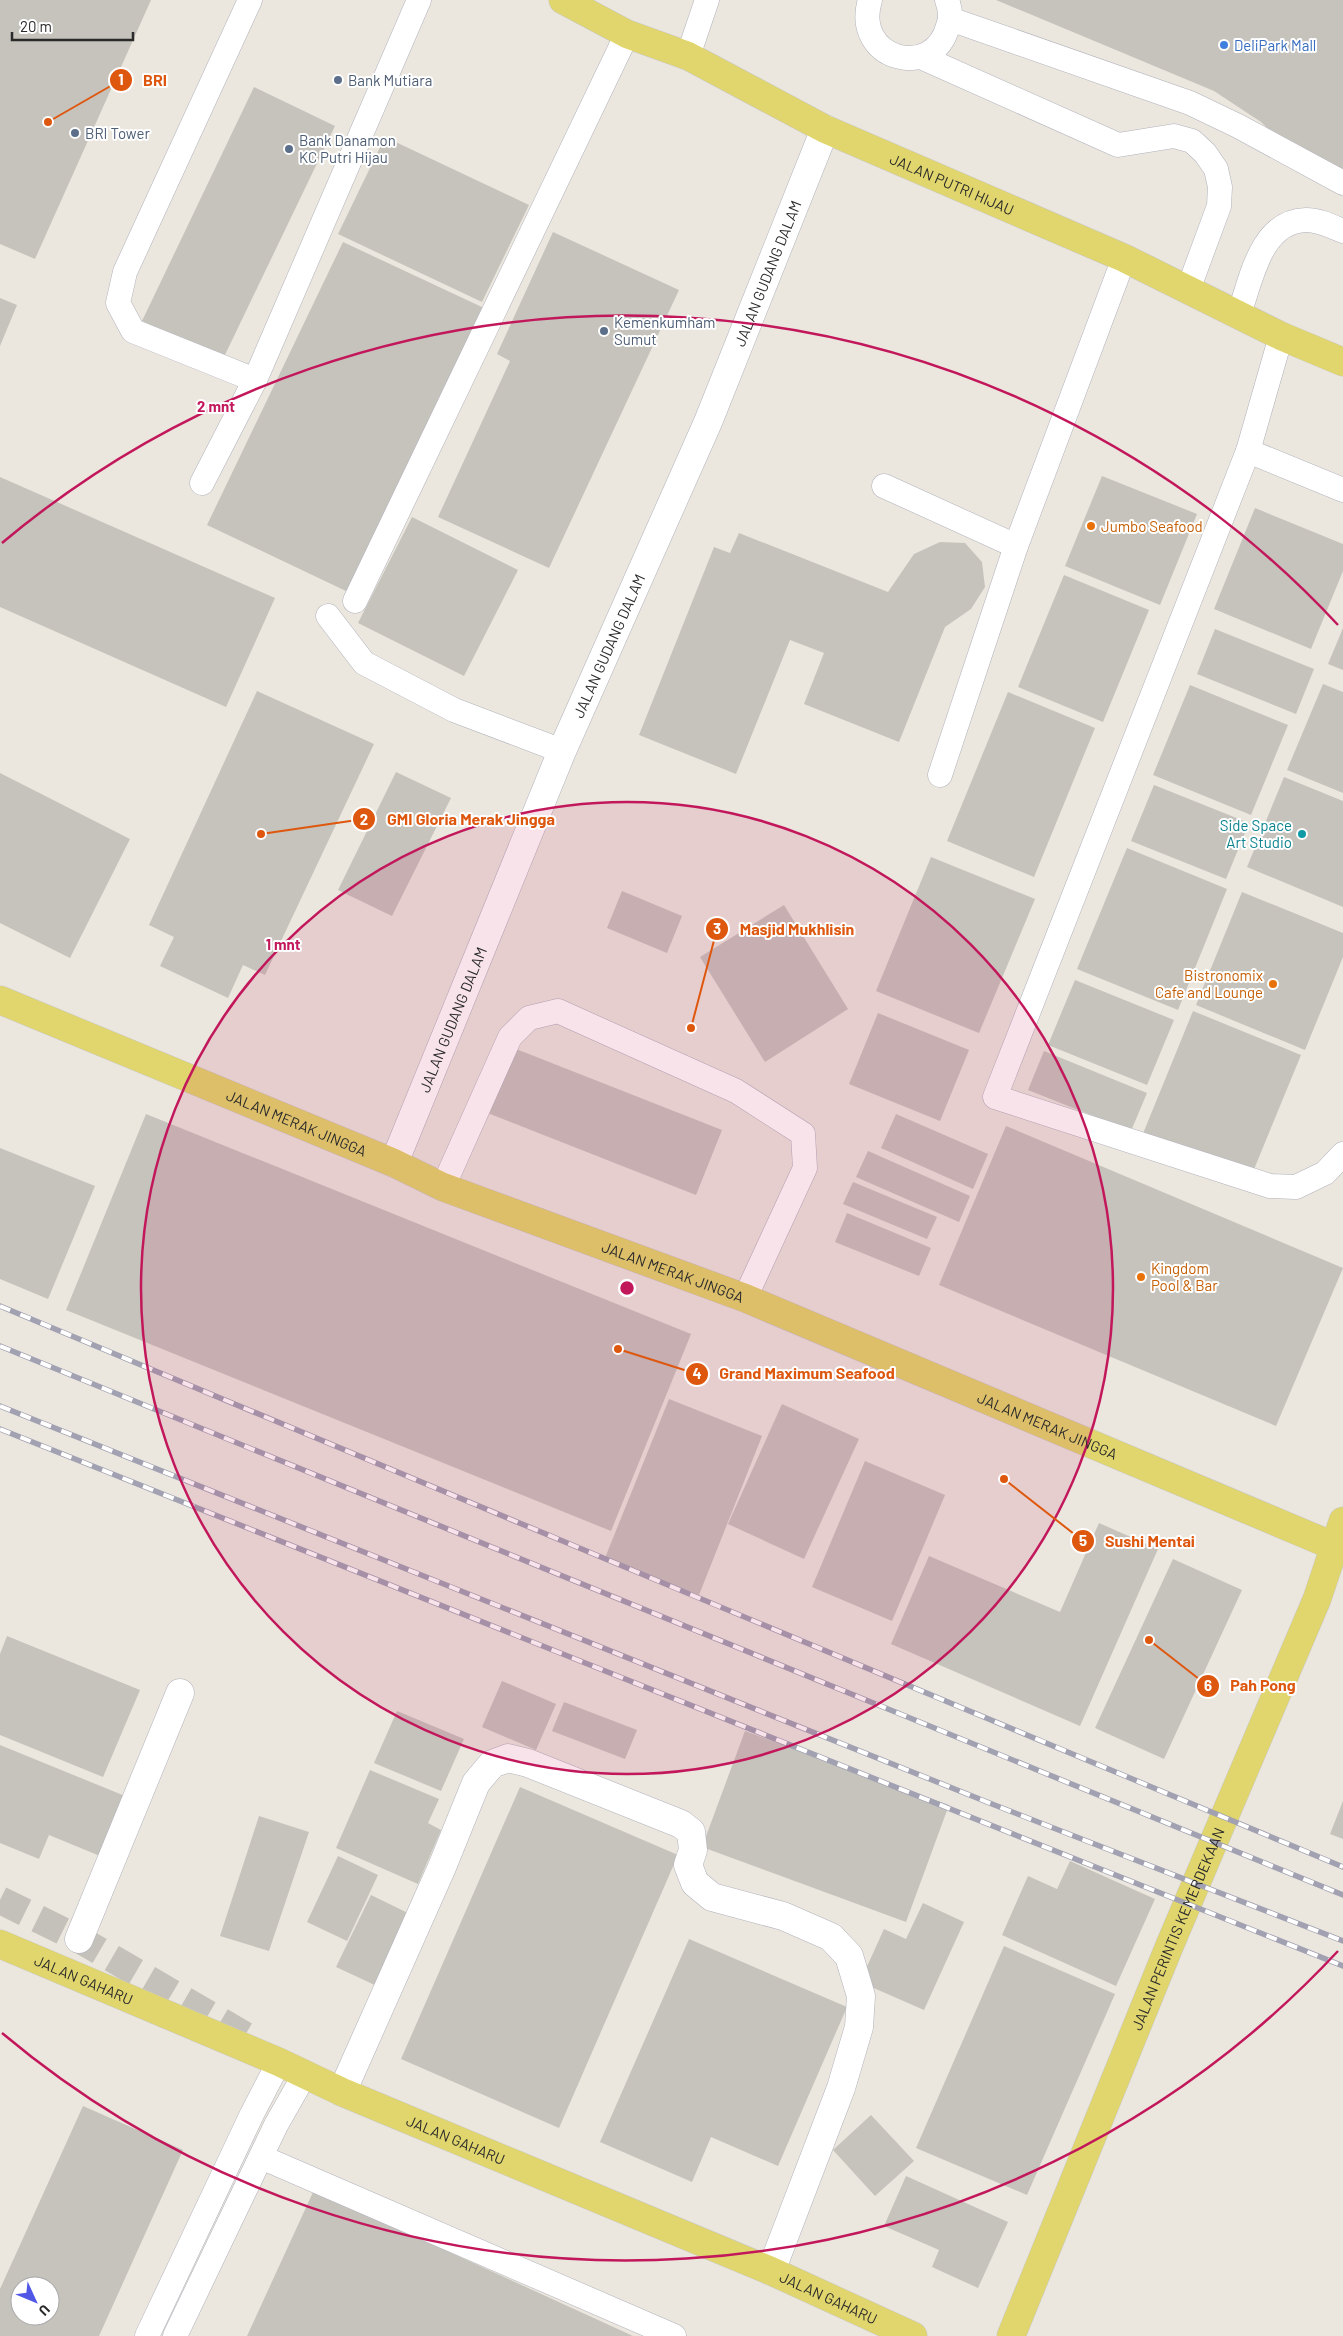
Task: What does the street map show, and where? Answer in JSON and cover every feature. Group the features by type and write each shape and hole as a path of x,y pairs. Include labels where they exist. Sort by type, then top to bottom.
{"main road":[{"name":"JALAN PUTRI HIJAU","path":"564,0 627,34 688,56 825,129 1124,258 1281,336 1343,362"},
{"name":"JALAN MERAK JINGGA","path":"0,1000 394,1163 443,1187 745,1298 1339,1548"},
{"name":"JALAN PERINTIS KEMERDEKAAN","path":"1011,2336 1168,1947 1339,1548 1343,1521"},
{"name":"JALAN GAHARU","path":"0,1944 279,2062 342,2092 772,2272 912,2336"}],"street":[{"name":"JALAN GUDANG DALAM","path":"394,1163 562,751 708,422 825,129"},
{"path":"79,1939 180,1692"},
{"path":"342,2092 442,1867 476,1783 492,1764 508,1758 528,1763 681,1824 690,1832 693,1850 688,1865 695,1883 712,1897 783,1916 831,1937 849,1956 861,1996 859,2027 841,2088 772,2272"}],"lane":[{"path":"250,0 125,272 118,303 134,331 255,380"},
{"path":"202,483 255,380 419,0"},
{"path":"688,56 707,0"},
{"path":"870,0 866,14 868,30 876,44 890,54 905,59 921,57 936,48 946,36 948,10 1190,104 1238,126 1343,183"},
{"path":"355,601 627,34"},
{"path":"921,57 1118,145 1174,136 1192,141 1205,153 1216,169 1220,187 1219,206 1188,290"},
{"path":"1239,314 1262,248 1271,235 1293,222 1307,220 1322,222 1343,230"},
{"path":"940,775 1016,546 1124,258"},
{"path":"1281,336 1248,450 995,1097 1270,1186 1296,1187 1326,1174 1343,1154"},
{"path":"1248,450 1343,490"},
{"path":"884,486 1016,546"},
{"path":"328,616 364,663 454,710 562,751"},
{"path":"443,1187 510,1037 529,1018 558,1010 736,1091 803,1134 805,1168 745,1298"},
{"path":"147,2336 252,2114 279,2062"},
{"path":"175,2336 276,2125 305,2074"},
{"path":"261,2157 674,2336"},
{"path":"208,2208 232,2219"}],"building":[{"path":"0,0 151,0 35,259 0,244"},
{"name":"DeliPark Mall","path":"996,0 1343,0 1343,178 1299,158 1261,122 1214,91"},
{"path":"254,87 335,126 223,359 142,321"},
{"path":"385,137 529,205 482,302 338,234"},
{"path":"553,232 679,290 549,568 438,517 510,361 497,354"},
{"path":"343,242 484,308 348,592 207,525"},
{"path":"0,298 17,305 0,346"},
{"path":"1102,476 1197,514 1160,605 1065,566"},
{"path":"0,477 275,598 226,707 0,607"},
{"path":"1255,508 1343,544 1343,571 1311,649 1214,609"},
{"path":"412,517 518,570 464,676 358,623"},
{"path":"739,533 888,592 914,554 940,542 965,543 982,562 985,587 971,609 945,627 899,742 804,704 824,653 790,640 736,774 639,735 714,547 730,553"},
{"path":"1064,575 1149,610 1103,722 1018,687"},
{"path":"1343,628 1343,670 1328,664"},
{"path":"1215,629 1314,669 1296,714 1197,674"},
{"path":"1323,684 1343,692 1343,793 1287,770"},
{"path":"1190,685 1288,725 1251,815 1153,775"},
{"path":"257,691 374,744 265,975 243,965 228,998 160,966 174,937 149,925"},
{"path":"1008,692 1095,728 1034,877 947,841"},
{"path":"396,772 451,798 392,916 338,890"},
{"path":"0,773 130,839 70,958 0,923"},
{"name":"Side Space Art Studio","path":"1284,777 1343,801 1343,907 1247,867"},
{"path":"1154,785 1249,823 1226,879 1131,841"},
{"path":"1127,848 1227,889 1178,1010 1077,969"},
{"path":"931,857 1035,899 979,1033 876,991"},
{"path":"622,891 682,916 667,953 607,928"},
{"path":"1242,892 1343,933 1343,957 1305,1050 1196,1005"},
{"path":"784,905 848,1009 765,1062 700,957"},
{"path":"1075,980 1174,1020 1147,1085 1048,1045"},
{"path":"1193,1011 1301,1055 1250,1179 1142,1136"},
{"path":"878,1013 969,1050 940,1121 849,1084"},
{"path":"511,1047 722,1130 696,1195 485,1112"},
{"path":"1044,1051 1147,1093 1131,1131 1028,1090"},
{"path":"146,1114 691,1334 611,1531 66,1310"},
{"path":"896,1114 988,1154 973,1189 881,1148"},
{"name":"Kingdom Pool & Bar","path":"1006,1126 1343,1268 1276,1426 939,1285"},
{"path":"0,1148 95,1186 48,1299 0,1279"},
{"path":"868,1151 970,1196 959,1222 856,1177"},
{"path":"853,1182 937,1217 927,1239 843,1204"},
{"path":"847,1213 931,1248 919,1276 835,1242"},
{"path":"669,1399 762,1436 699,1595 605,1558"},
{"path":"782,1404 859,1439 804,1559 728,1524"},
{"path":"865,1461 945,1495 892,1621 812,1587"},
{"path":"1099,1523 1158,1549 1080,1726 891,1644 929,1556 1060,1612"},
{"path":"1173,1559 1242,1590 1164,1759 1095,1728"},
{"path":"7,1636 140,1690 103,1777 0,1735 0,1654"},
{"path":"502,1681 556,1704 536,1750 482,1727"},
{"path":"564,1702 637,1730 625,1759 552,1731"},
{"path":"397,1711 464,1739 441,1791 374,1763"},
{"path":"745,1731 949,1805 906,1922 702,1847"},
{"path":"0,1745 125,1796 100,1856 49,1835 39,1859 0,1843"},
{"path":"370,1770 439,1799 428,1823 441,1830 418,1884 336,1848"},
{"path":"520,1787 678,1855 559,2128 401,2059"},
{"path":"1343,1801 1343,1839 1330,1834"},
{"path":"259,1816 309,1832 269,1951 220,1936"},
{"path":"338,1856 378,1875 347,1941 307,1922"},
{"path":"1070,1861 1155,1899 1116,1986 1002,1935 1028,1876 1057,1889"},
{"path":"371,1895 414,1916 379,1987 336,1967"},
{"path":"923,1903 964,1922 924,2010 860,1982 884,1929 906,1939"},
{"path":"689,1939 847,2007 778,2166 711,2137 692,2182 600,2142"},
{"path":"1004,1946 1115,1994 1027,2195 916,2148"},
{"path":"83,2106 183,2150 99,2336 0,2336 0,2289"},
{"path":"871,2115 914,2161 875,2196 833,2150"},
{"path":"906,2176 1008,2222 978,2288 932,2267 939,2250 884,2226"},
{"path":"314,2190 633,2336 247,2336"}],"tunnel":[{"path":"0,1900 79,1939 256,2042"}],"railway":[{"path":"0,1306 1343,1867"},
{"path":"0,1346 1343,1895"},
{"path":"0,1406 992,1804 1343,1941"},
{"path":"0,1429 1343,1966"}],"place":[{"name":"DeliPark Mall","path":"1224,45"},
{"name":"Bank Mutiara","path":"338,80"},
{"name":"BRI","path":"48,122"},
{"name":"BRI Tower","path":"75,133"},
{"name":"Bank Danamon KC Putri Hijau","path":"289,149"},
{"name":"Kemenkumham Sumut","path":"604,331"},
{"name":"Jumbo Seafood","path":"1091,526"},
{"name":"GMI Gloria Merak Jingga","path":"261,834"},
{"name":"Side Space Art Studio","path":"1302,834"},
{"name":"Bistronomix Cafe and Lounge","path":"1273,984"},
{"name":"Masjid Mukhlisin","path":"691,1028"},
{"name":"Kingdom Pool & Bar","path":"1141,1277"},
{"name":"Grand Maximum Seafood","path":"618,1349"},
{"name":"Sushi Mentai","path":"1004,1479"},
{"name":"Pah Pong","path":"1149,1640"}]}
